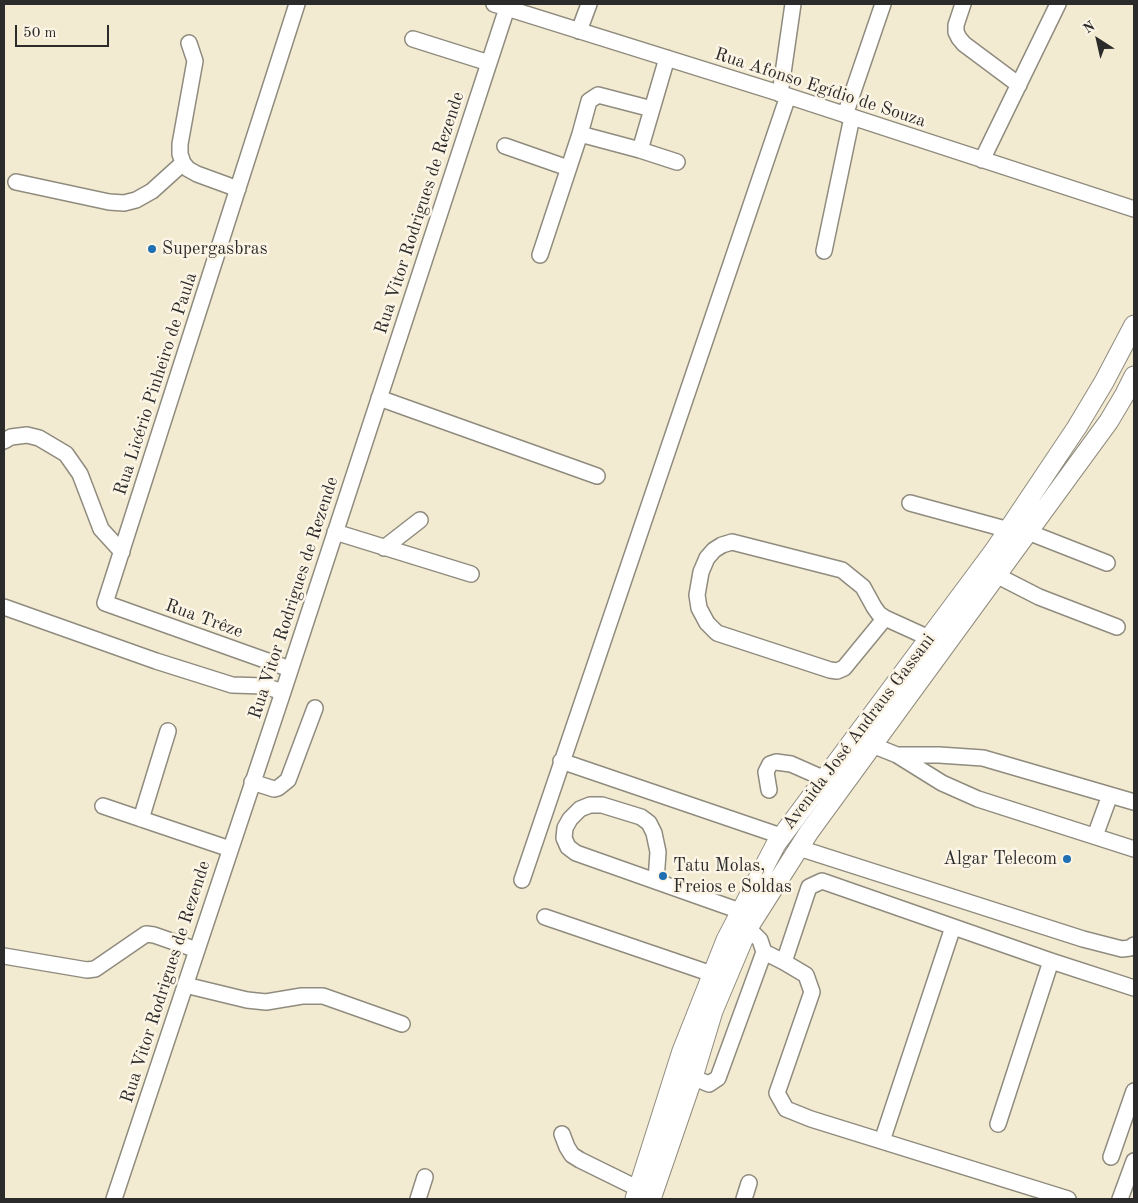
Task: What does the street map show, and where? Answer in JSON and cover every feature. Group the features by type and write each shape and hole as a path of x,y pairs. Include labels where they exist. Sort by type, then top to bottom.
{"main road":[{"name":"Avenida José Andraus Gassani","path":"684,1074 713,1010 744,919 782,836 825,779 872,734 996,575 1009,530 1077,427 1104,382 1134,325"},
{"name":"Avenida José Andraus Gassani","path":"642,1196 684,1074 712,974 726,940 799,848 872,734 929,638 1001,556 1028,532 1109,421 1134,376"},
{"path":"1104,382 1125,394"}],"street":[{"name":"Rua Licério Pinheiro de Paula","path":"106,604 297,4"},
{"path":"579,31 589,4"},
{"path":"522,880 784,95 793,4"},
{"path":"824,251 848,116 883,4"},
{"path":"963,4 956,25 956,32 959,38 964,44 1018,85"},
{"path":"982,160 1058,4"},
{"name":"Rua Afonso Egídio de Souza","path":"501,6 784,95 1134,210"},
{"name":"Rua Vitor Rodrigues de Rezende","path":"114,1199 283,692 489,63 501,6"},
{"path":"413,39 489,63"},
{"path":"189,43 195,61 180,144 180,154 183,163 188,169 198,174 238,189"},
{"path":"640,150 667,58"},
{"path":"540,255 589,102 598,95 652,109"},
{"path":"580,134 677,162"},
{"path":"505,146 568,168"},
{"path":"16,182 109,202 124,203 136,200 152,191 183,163"},
{"path":"379,398 597,476"},
{"path":"4,441 11,437 27,435 39,438 66,454 80,474 101,529 122,552"},
{"path":"910,503 1009,530"},
{"path":"384,548 420,520"},
{"path":"335,532 471,574"},
{"path":"1028,532 1107,563"},
{"path":"885,618 844,668 837,671 830,670 718,633 707,623 699,608 697,595 701,572 706,558 714,550 732,542 842,570 863,587 874,607 885,618 929,638"},
{"path":"996,575 1039,597 1116,627"},
{"name":"Rua Trêze","path":"106,604 290,669"},
{"path":"4,607 156,661 232,685 264,686 283,692"},
{"path":"252,782 274,789 288,780 315,708"},
{"path":"141,819 168,731"},
{"path":"872,734 897,755 930,776 978,799 1134,849"},
{"path":"897,755 983,758 1134,802"},
{"path":"561,761 782,836"},
{"path":"769,790 766,772 770,764 776,762 791,764 825,779"},
{"path":"1095,836 1110,795"},
{"path":"656,881 658,852 654,833 649,823 641,817 602,805 590,805 580,809 570,819 565,828 564,838 568,846 576,853 656,881 744,919 760,940 764,952 718,1078 709,1084 684,1074"},
{"path":"103,806 230,849"},
{"path":"799,848 1083,939 1122,949 1130,948 1134,945"},
{"path":"784,962 809,887 822,881 1134,988"},
{"path":"545,917 712,974"},
{"path":"882,1141 953,927"},
{"path":"4,956 90,970 95,969 141,936 149,934 197,950"},
{"path":"764,952 806,975 812,992 777,1093 786,1109 811,1119 1068,1199"},
{"path":"998,1124 1052,961"},
{"path":"185,985 247,1000 266,1002 302,996 323,996 402,1024"},
{"path":"1111,1157 1134,1091"},
{"path":"562,1134 572,1154 642,1196"},
{"path":"1120,1199 1134,1161"},
{"path":"418,1199 425,1177"},
{"path":"744,1199 749,1184"}],"place":[{"name":"Supergasbras","path":"152,249"},
{"name":"Algar Telecom","path":"1067,859"},
{"name":"Tatu Molas, Freios e Soldas","path":"663,876"}]}
